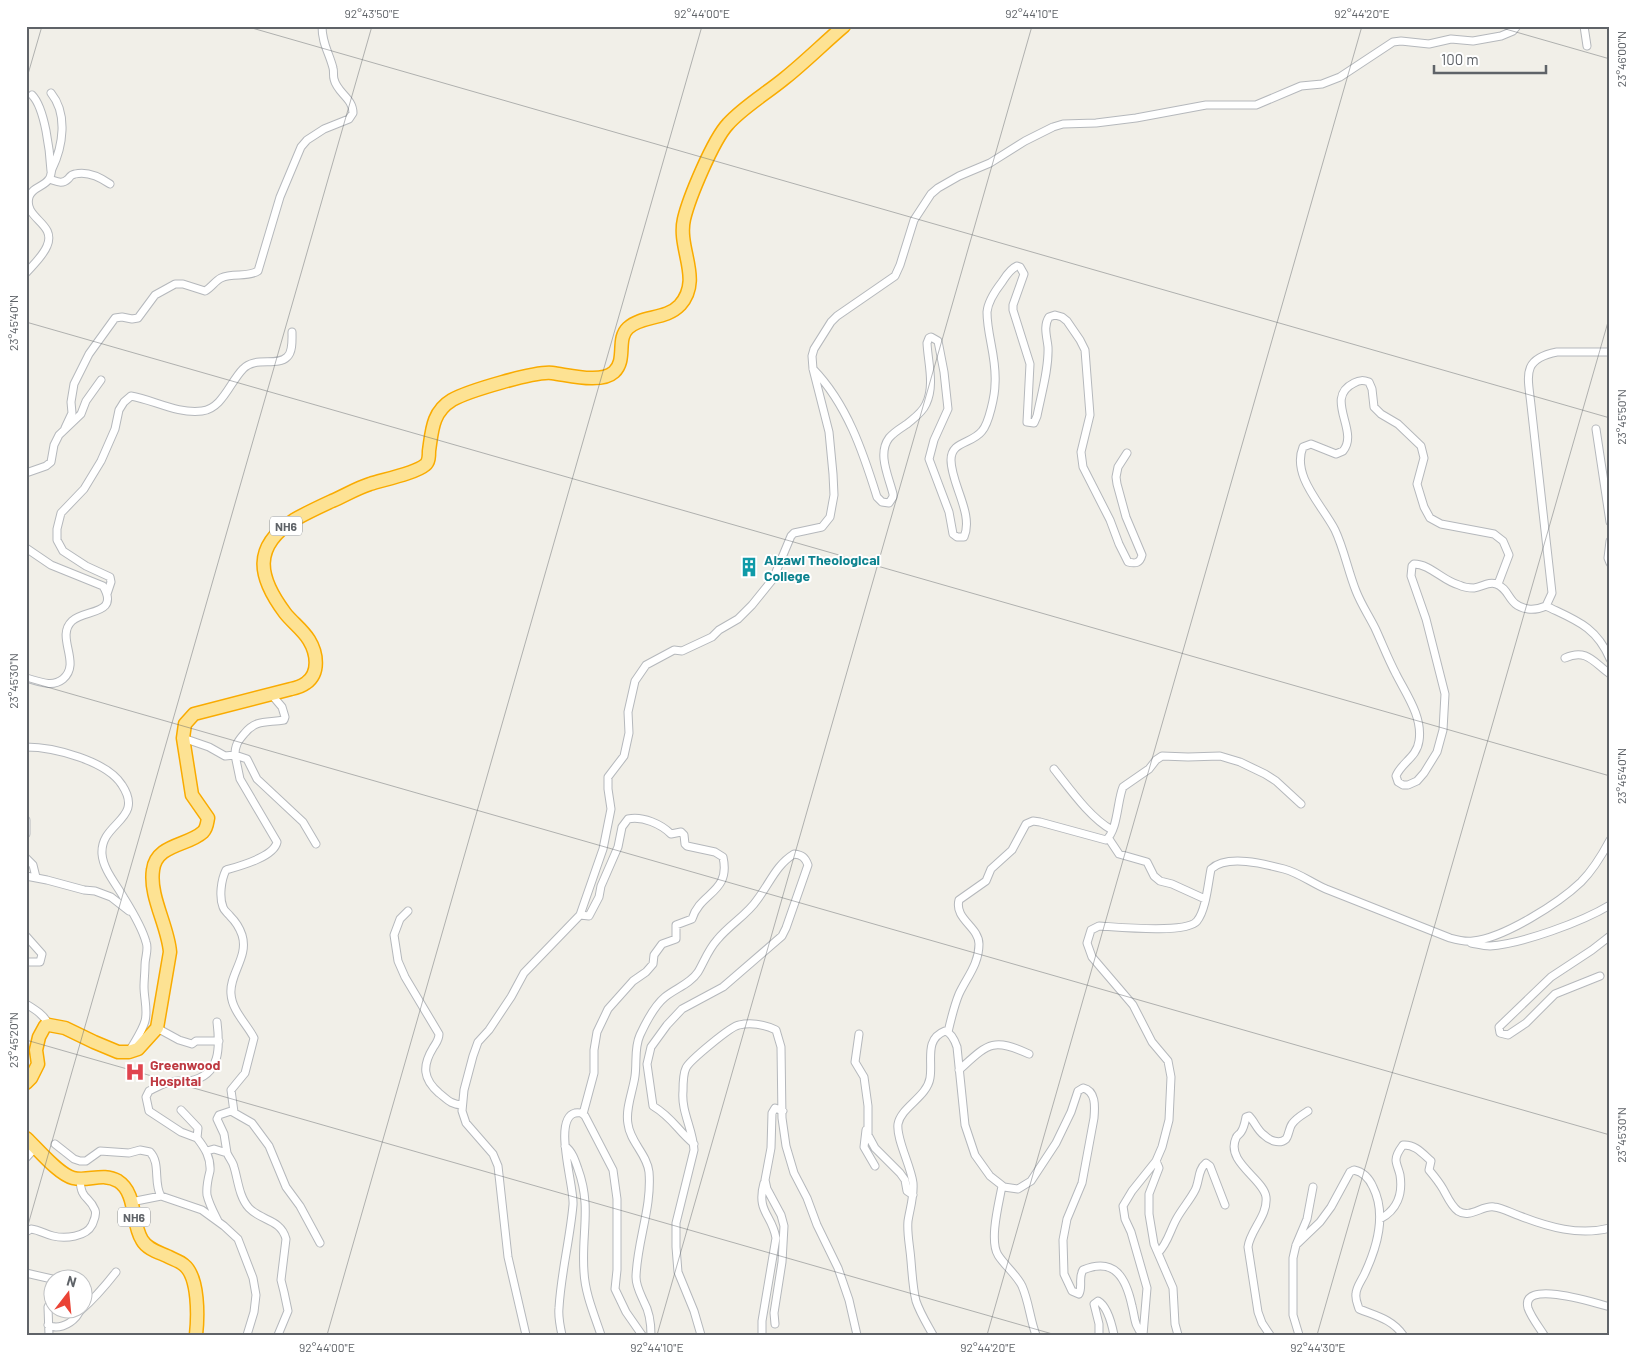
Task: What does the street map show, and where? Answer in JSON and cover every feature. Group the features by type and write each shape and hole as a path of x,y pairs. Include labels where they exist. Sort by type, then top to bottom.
{"highway":[{"name":"NH6","path":"183,738 185,724 194,714 305,684 312,676 316,656 308,639 285,613 267,586 264,556 268,544 280,531 300,517 366,485 424,466 428,460 437,414 452,400 539,373 548,372 598,378 614,372 621,358 623,333 633,324 671,312 679,306 686,296 691,274 682,234 683,222 719,135 729,123 785,79 844,26"},
{"path":"26,1083 32,1078 38,1064 36,1050 42,1029 49,1025 66,1028 118,1052 129,1052 138,1049 157,1028 170,952 169,941 159,913 152,871 160,855 174,845 203,832 207,826 208,818 192,795 183,738"},
{"path":"31,1142 63,1173 80,1179"},
{"name":"NH6","path":"80,1179 105,1177 113,1178 120,1182 131,1202 142,1241 149,1248 184,1264 190,1272 198,1317 196,1335"}],"street":[{"path":"65,428 72,413 74,384 82,371 85,361 116,318 138,318 155,295 176,284 183,284 205,291 220,278 240,276 258,271 280,197 301,147 307,140 324,129 347,120 353,113 351,102 339,89 334,79 333,67 322,38 322,26"},
{"path":"1584,26 1588,46"},
{"path":"526,1335 508,1257 498,1166 492,1154 466,1123 462,1111 464,1090 473,1056 478,1042 494,1022 524,973 580,914 603,849 611,809 608,777 624,756 629,734 628,712 632,688 641,672 646,665 674,650 682,651 712,637 719,630 738,619 773,579 791,536 794,533 822,527 830,517 834,495 829,432 813,369 812,356 814,349 831,322 843,311 894,276 900,265 914,220 931,194 949,180 990,163 1036,134 1064,124 1096,123 1136,118 1206,106 1256,105 1301,86 1322,84 1340,77 1393,42 1429,44 1451,39 1473,41 1502,36 1515,27"},
{"path":"26,273 48,244 49,236 46,227 30,213 28,206 32,192 49,179 59,153 62,133 59,106 51,92"},
{"path":"32,95 38,103 42,118 51,171"},
{"path":"49,179 61,183 67,181 72,175 90,174 110,184"},
{"path":"813,369 826,383 852,430 862,451 877,497 882,502 889,503 893,494 884,456 884,448 890,436 919,414 925,406 930,375 927,343 929,338 936,339 941,350 948,410 934,440 929,458 948,512 953,534 957,537 964,537 966,524 960,492 953,477 951,458 956,446 982,432 987,421 995,386 996,372 987,312 993,294 1017,266 1020,267 1024,274 1013,310 1030,364 1027,422 1034,423 1037,416 1048,355 1047,321 1049,317 1055,315 1062,317 1076,333 1085,350 1090,415 1081,452 1083,467 1110,520 1128,562 1136,563 1142,554 1126,517 1116,477 1118,467 1127,453"},
{"path":"26,678 50,684 60,682 68,675 70,662 66,636 68,628 77,618 100,611 106,602 111,582 110,577 86,566 62,551 56,534 62,512 84,488 101,461 115,429 118,410 121,405 130,396 167,407 198,412 207,410 216,404 246,366 258,362 281,360 288,356 292,332"},
{"path":"1498,584 1509,555 1503,542 1494,534 1441,524 1430,518 1424,508 1417,484 1424,452 1419,442 1398,424 1376,410 1369,382 1360,380 1342,391 1341,398 1348,441 1346,449 1336,454 1316,445 1307,444 1301,451 1300,464 1306,482 1336,532 1356,592 1414,711 1419,742 1412,757 1399,770 1396,776 1398,782 1408,785 1417,781 1437,752 1443,730 1445,694 1426,618 1411,576 1412,566 1420,564 1461,586 1475,588 1492,582 1498,584 1504,589 1512,603 1518,607 1536,610 1546,606 1552,593 1531,405 1530,369 1536,358 1549,354 1610,352"},
{"path":"26,473 46,466 51,462 54,445 59,435 81,414 86,401 101,380"},
{"path":"1596,430 1610,522"},
{"path":"1609,560 1610,541"},
{"path":"26,548 51,565 102,586 107,594"},
{"path":"1546,606 1586,626 1610,658"},
{"path":"1565,658 1573,654 1588,657 1610,674"},
{"path":"234,1112 231,1090 245,1073 254,1038 238,1014 230,995 233,980 241,960 243,943 238,928 222,907 221,884 226,870 265,855 275,848 276,842 240,779 236,755 237,742 250,726 264,722 284,720 282,707 270,694"},
{"path":"183,738 209,747 225,756 236,755 247,760 257,778 303,822 316,844"},
{"path":"26,747 54,749 107,769 117,777 127,793 128,810 124,819 106,834 102,842 102,855 107,869 132,913 147,948 144,989 146,996 145,1020 129,1052"},
{"path":"1109,839 1123,787 1150,769 1156,760 1162,756 1188,758 1216,756 1232,759 1272,778 1301,804"},
{"path":"1054,769 1095,817 1112,830"},
{"path":"580,914 589,916 599,897 601,886 618,847 622,827 628,819 638,818 650,821 666,829 671,834 681,832 684,835 687,846 715,852 723,857 725,865 720,886 697,907 692,919 676,925 676,939 662,944 654,955 653,964 646,972 633,981 608,1009 597,1032 594,1050 594,1072 583,1114 612,1170 617,1199 617,1270 615,1289 626,1312 642,1335"},
{"path":"26,820 26,834"},
{"path":"948,1032 954,1007 977,960 979,944 978,938 961,915 958,905 960,898 984,882 991,869 1012,850 1023,827 1029,822 1040,822 1103,841 1109,839"},
{"path":"1109,839 1119,854 1147,862 1154,876 1160,881 1172,884 1205,899"},
{"path":"1463,941 1485,938 1512,928 1551,905 1581,882 1604,852 1610,840"},
{"path":"651,1335 646,1305 638,1289 636,1276 649,1197 649,1172 645,1156 631,1134 628,1125 635,1075 636,1048 640,1035 658,1004 665,997 693,979 717,940 757,902 780,865 794,854 800,854 806,858 808,865 782,936 723,987 711,995 692,1003 674,1016 651,1047 647,1064 653,1106 664,1112 694,1144"},
{"path":"26,858 33,865 36,878"},
{"path":"1143,1335 1146,1288 1131,1232 1125,1219 1123,1206 1132,1191 1156,1161 1162,1147 1169,1120 1172,1076 1168,1061 1152,1042 1133,1004 1092,958 1087,943 1091,930 1099,926 1156,929 1188,927 1198,920 1205,899 1211,869 1221,862 1232,861 1286,870 1327,889 1450,938 1489,946 1565,926 1610,906"},
{"path":"26,876 95,891 111,897 132,913"},
{"path":"408,911 400,919 394,935 398,961 405,977 439,1034 439,1039 432,1048 427,1060 426,1078 432,1087 452,1104 462,1105"},
{"path":"26,936 42,954 40,962 26,962"},
{"path":"1600,976 1555,994 1518,1030 1508,1035 1500,1033 1499,1027 1551,977 1610,936"},
{"path":"26,1004 40,1012 49,1025"},
{"path":"198,1138 181,1132 154,1115 149,1111 146,1097 149,1091 168,1082 191,1082 207,1075 217,1058 219,1041 216,1022"},
{"path":"701,1335 694,1311 678,1272 676,1247 676,1223 694,1150 693,1138 683,1106 682,1092 686,1067 710,1044 738,1025 761,1025 776,1030 781,1047 782,1111 786,1146 794,1173 838,1268 849,1300 856,1335"},
{"path":"157,1028 179,1040 192,1044 196,1041 219,1041"},
{"path":"948,1032 956,1041 965,1125 975,1155 990,1176 1002,1186 1018,1189 1031,1181 1056,1143 1071,1112 1078,1091 1082,1088 1088,1090 1093,1099 1094,1118 1082,1183 1062,1240 1064,1274 1072,1291 1079,1294 1081,1287 1080,1276 1083,1270 1109,1266 1116,1269 1122,1278 1132,1305 1135,1324 1143,1335"},
{"path":"933,1335 922,1316 913,1284 908,1222 914,1195 909,1166 898,1134 898,1123 923,1093 930,1078 931,1045 939,1034 948,1032"},
{"path":"858,1034 855,1062 864,1077 868,1106 864,1147 875,1166"},
{"path":"959,1070 982,1049 993,1045 1012,1046 1030,1054"},
{"path":"762,1335 762,1321 776,1238 775,1231 762,1205 762,1192 771,1148 772,1113 775,1108 782,1111"},
{"path":"181,1110 198,1128 198,1138 207,1151 210,1165 210,1172 206,1181 207,1195 218,1221"},
{"path":"278,1335 288,1311 280,1280 286,1240 285,1234 276,1224 249,1208 240,1192 234,1165 227,1154 224,1134 217,1117 228,1111 234,1112 240,1118 252,1124 269,1146 286,1187 300,1206 320,1243"},
{"path":"1270,1335 1262,1323 1258,1312 1248,1247 1249,1238 1263,1210 1266,1196 1260,1185 1240,1164 1235,1148 1236,1138 1242,1131 1246,1117 1249,1116 1259,1131 1268,1138 1274,1141 1282,1141 1287,1136 1296,1119 1308,1111"},
{"path":"562,1335 559,1308 574,1202 564,1138 568,1118 575,1113 583,1114"},
{"path":"867,1127 872,1145 896,1167 905,1180 906,1191 914,1195"},
{"path":"26,1158 31,1142"},
{"path":"55,1144 74,1160 80,1162 86,1161 100,1151 129,1152 140,1150 150,1152 154,1157 157,1187 161,1196"},
{"path":"1380,1219 1391,1211 1398,1201 1402,1186 1396,1160 1397,1153 1406,1144 1419,1151 1431,1161 1429,1170 1453,1206 1460,1212 1472,1213 1492,1206 1545,1225 1564,1229 1593,1231 1610,1228"},
{"path":"564,1146 571,1152 585,1192 584,1273 587,1292 601,1335"},
{"path":"207,1151 214,1149 227,1154"},
{"path":"1156,1161 1159,1168 1148,1201 1149,1214 1158,1253 1173,1288 1175,1324 1178,1335"},
{"path":"1158,1253 1166,1243 1176,1220 1194,1192 1201,1169 1206,1163 1210,1166 1225,1205"},
{"path":"1296,1245 1320,1222 1331,1207 1348,1175 1354,1170 1362,1173 1371,1182 1378,1199 1380,1219 1378,1239 1356,1294 1356,1300 1359,1309 1387,1319 1403,1335"},
{"path":"26,1232 31,1229 52,1236 69,1237 81,1234 90,1228 96,1213 82,1195 80,1179"},
{"path":"765,1180 767,1189 781,1215 784,1226 782,1262 774,1313 775,1324"},
{"path":"1002,1186 994,1239 995,1248 997,1254 1021,1284 1036,1335"},
{"path":"1299,1335 1293,1315 1293,1258 1296,1245 1307,1219 1313,1188"},
{"path":"131,1202 161,1196 202,1210 218,1221 238,1240 256,1295 254,1312 247,1335"},
{"path":"48,1332 72,1320 98,1294 116,1272"},
{"path":"26,1273 42,1277"},
{"path":"1544,1335 1528,1307 1528,1301 1540,1293 1555,1293 1610,1307"},
{"path":"1099,1335 1099,1324 1094,1304 1098,1301 1102,1303 1112,1325 1114,1335"},
{"path":"48,1318 48,1332"}],"place":[{"name":"Aizawl Theological College","path":"749,567"},
{"name":"Greenwood Hospital","path":"135,1072"}]}
